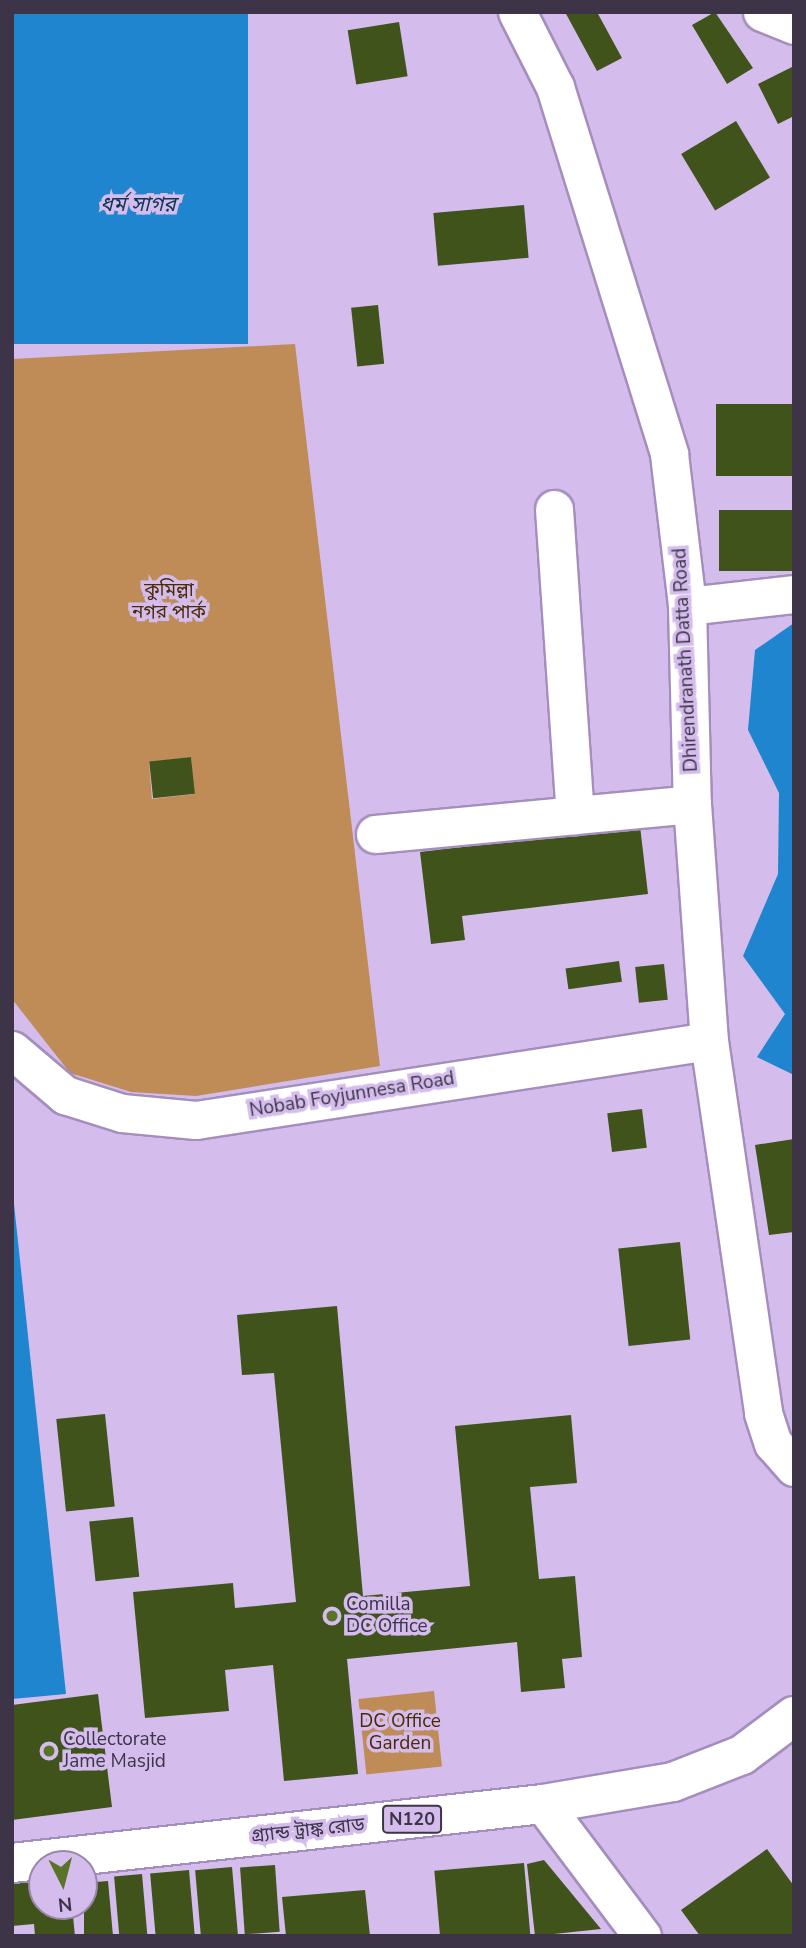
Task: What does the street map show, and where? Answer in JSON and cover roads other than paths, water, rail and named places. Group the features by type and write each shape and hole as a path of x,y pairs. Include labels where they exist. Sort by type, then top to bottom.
{"highway":[{"name":"গ্র্যান্ড ট্রাঙ্ক রোড","path":"12,1863 543,1804 706,1772 771,1737 794,1716"}],"street":[{"name":"Dhirendranath Datta Road","path":"517,12 555,86 669,454 687,606 692,804 709,1041 763,1413 773,1443 794,1467"},
{"path":"762,12 794,25"},
{"path":"554,509 575,815"},
{"path":"687,606 794,594"},
{"path":"375,834 692,804"},
{"name":"Nobab Foyjunnesa Road","path":"12,1050 65,1095 122,1113 196,1120 709,1041"},
{"path":"543,1804 642,1936"}],"water":[{"name":"ধর্ম সাগর","path":"12,12 248,12 248,344 12,344"},
{"path":"794,623 794,1075 757,1057 785,1014 743,956 778,874 779,793 748,730 755,650"},
{"path":"12,1185 66,1694 12,1699"}],"place":[{"name":"Comilla DC Office","path":"332,1616"},
{"name":"Collectorate Jame Masjid","path":"49,1751"}],"park label":[{"name":"কুমিল্লা নগর পার্ক","path":"169,602"},
{"name":"DC Office Garden","path":"400,1733"}]}
